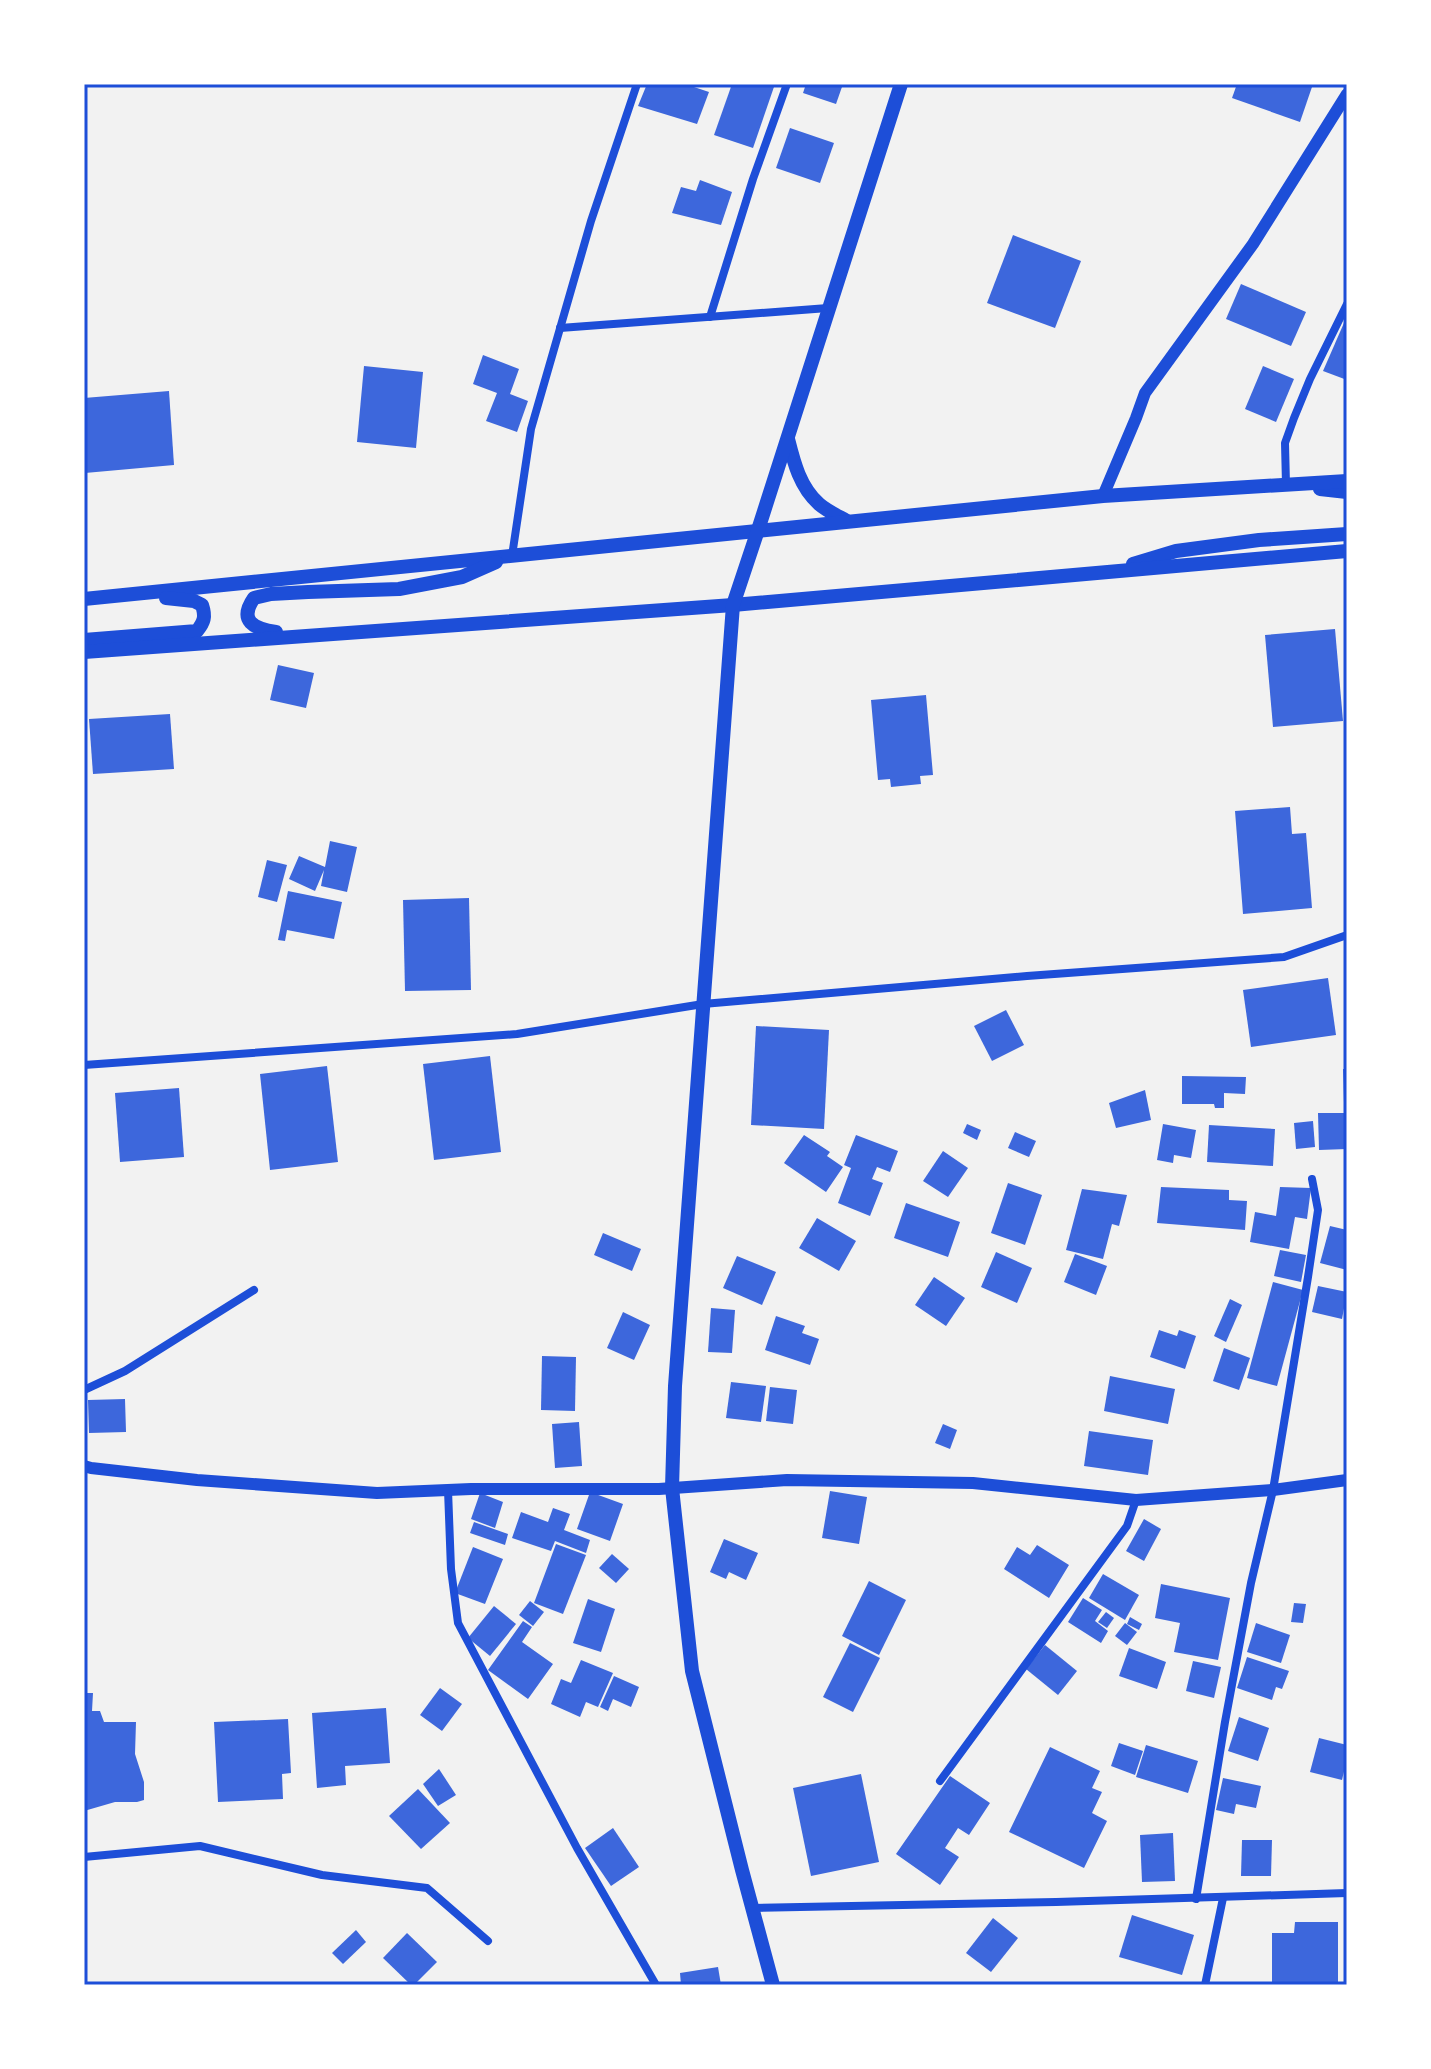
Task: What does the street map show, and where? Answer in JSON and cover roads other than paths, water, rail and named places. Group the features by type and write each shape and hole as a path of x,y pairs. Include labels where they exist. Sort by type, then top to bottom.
{"main road":[{"path":"773,1985 692,1671 672,1488 675,1386 733,605 901,84"},
{"path":"788,439 798,476 805,487 820,505 847,521"},
{"path":"84,599 1103,496 1347,481"},
{"path":"1286,485 1347,492"},
{"path":"1102,573 1176,551 1259,540 1347,534"},
{"path":"84,652 733,605 1347,551"},
{"path":"303,636 252,626 247,617 249,605 254,598 271,594 399,589 462,577 512,556"},
{"path":"84,640 181,634 197,631 204,622 202,605 194,601 109,597"}],"street":[{"path":"512,556 531,429 591,221 637,84"},
{"path":"710,317 753,179 787,84"},
{"path":"1103,496 1145,393 1253,244 1347,94"},
{"path":"1286,485 1285,443 1310,379 1347,304"},
{"path":"560,328 828,308"},
{"path":"84,1065 517,1034 703,1004 1284,957 1347,935"},
{"path":"1196,1899 1251,1583 1273,1490 1318,1210 1312,1179"},
{"path":"84,1390 125,1371 254,1290"},
{"path":"84,1466 197,1480 377,1493 672,1488 787,1480 973,1483 1136,1500 1273,1490 1347,1480"},
{"path":"448,1490 451,1569 458,1623 577,1848 656,1985"},
{"path":"940,1781 1127,1526 1136,1500"},
{"path":"84,1857 200,1846 322,1875 427,1888 488,1941"},
{"path":"752,1908 1347,1893"},
{"path":"1205,1985 1223,1898"}]}
